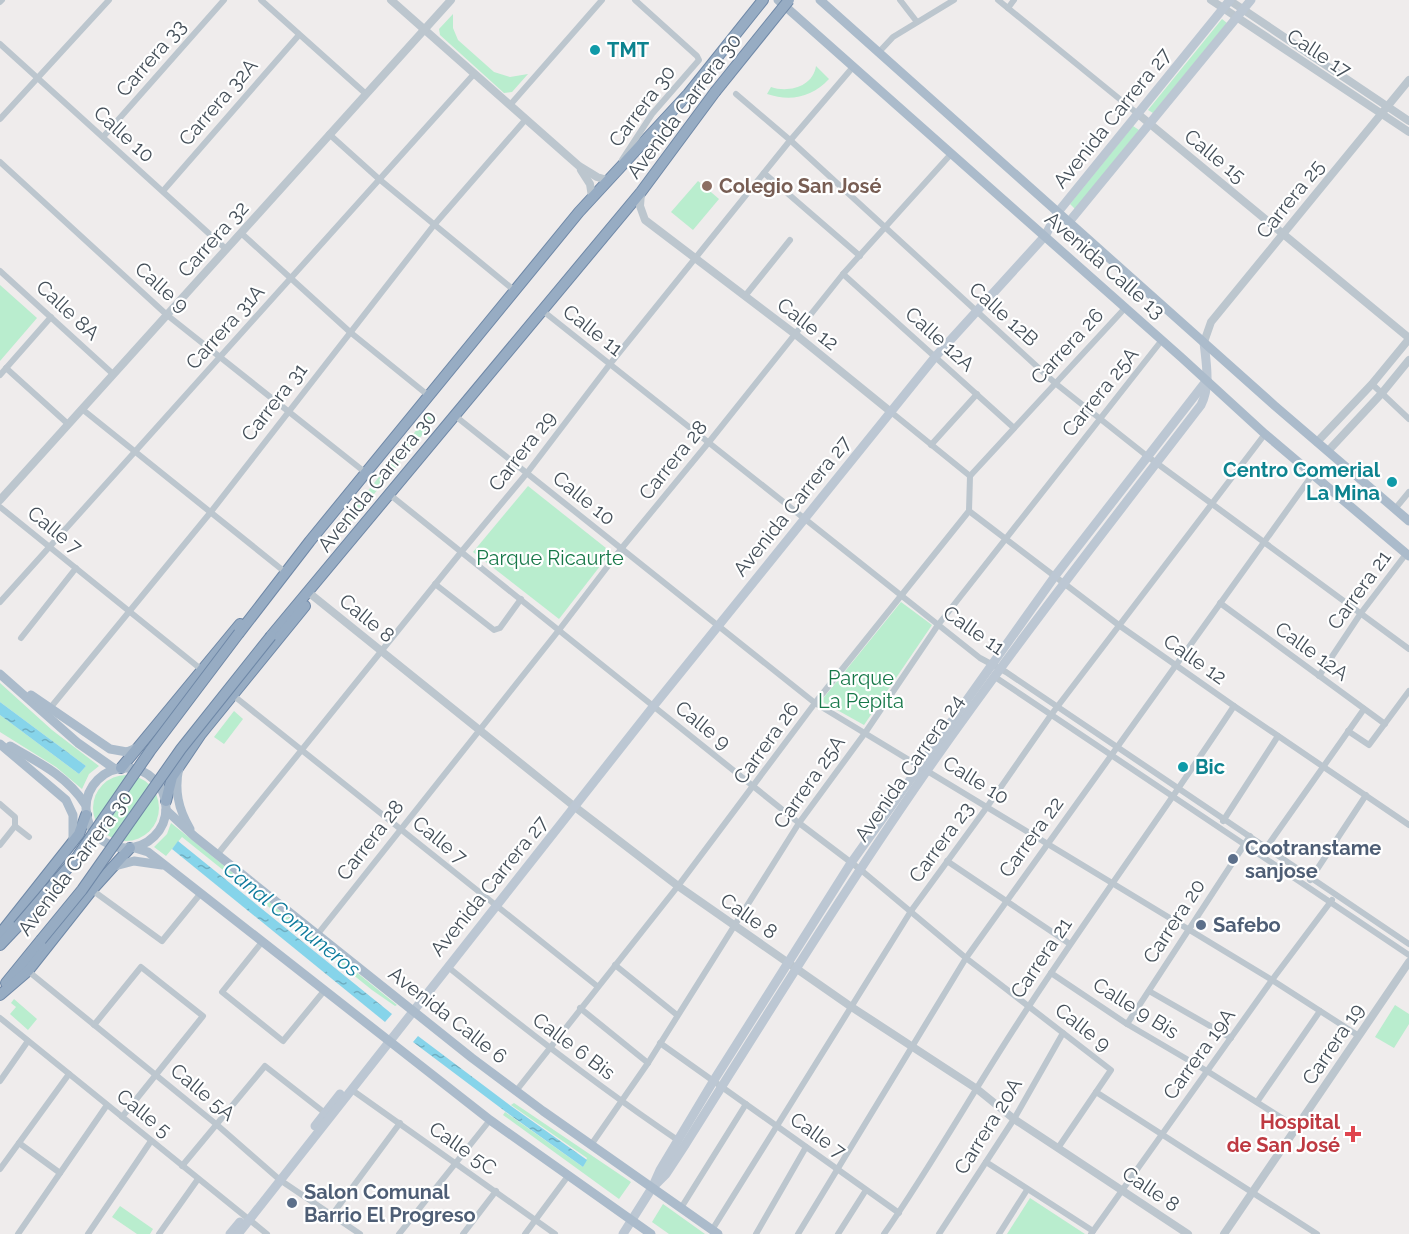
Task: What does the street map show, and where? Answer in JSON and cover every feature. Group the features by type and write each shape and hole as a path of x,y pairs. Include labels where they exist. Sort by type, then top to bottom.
{"highway":[{"name":"Avenida Carrera 30","path":"0,945 76,857 150,752 285,572 592,197 688,94 763,0"},
{"name":"Avenida Carrera 30","path":"0,991 82,890 187,741 271,636 641,192 715,92 789,0"},
{"path":"166,805 169,783 201,734 313,596 341,554"},
{"path":"118,769 235,630 271,591"},
{"path":"0,934 79,834 86,809"},
{"path":"0,995 28,971 92,890 133,848"}],"main road":[{"name":"Avenida Calle 13","path":"778,0 1045,236 1123,310 1162,340 1265,434 1408,555"},
{"name":"Avenida Calle 13","path":"819,0 1409,521"},
{"name":"Avenida Carrera 27","path":"1069,222 1251,0"},
{"name":"Avenida Carrera 27","path":"278,1178 378,1058 388,1041 653,706 936,357 1045,236 1058,212 1228,2"},
{"name":"Avenida Carrera 24","path":"793,966 851,863 1201,405 1205,397 1207,380 1204,342"},
{"name":"Avenida Carrera 24","path":"623,1234 652,1188 660,1170 681,1143 793,966 860,870 992,664 1055,576 1207,380"},
{"path":"1117,496 1125,503"},
{"path":"0,674 78,743 118,769"},
{"path":"14,685 51,707 110,749 127,752 138,748"},
{"path":"3,747 57,775 74,789 86,809"},
{"path":"3,747 66,800 74,815 73,842"},
{"path":"180,766 177,786 178,802 183,818 194,836"},
{"path":"133,848 145,844 160,830 165,820 166,805 157,783 147,774 135,769 118,769 101,776 87,796 86,809 89,825 101,840 110,845 148,852 490,1120 651,1234"},
{"name":"Avenida Calle 6","path":"166,805 194,836 412,1011 516,1091 715,1232"},
{"path":"111,868 122,862 134,861 165,865"},
{"name":"Avenida Carrera 27","path":"238,1234 247,1218 325,1113 373,1054 388,1041"},
{"name":"Avenida Carrera 27","path":"230,1234 247,1218"}],"street":[{"path":"0,119 110,0"},
{"name":"Carrera 33","path":"103,137 224,0"},
{"path":"261,0 366,94"},
{"path":"391,0 579,166 597,177 610,176"},
{"name":"Carrera 32","path":"0,500 451,0"},
{"path":"510,105 603,0"},
{"name":"Carrera 30","path":"610,176 652,114 699,60 635,0"},
{"path":"900,0 918,22"},
{"path":"879,52 893,37 954,0"},
{"name":"Calle 15","path":"998,0 1409,339"},
{"path":"1008,8 1014,0"},
{"name":"Calle 17","path":"1211,0 1228,2 1243,10 1409,121"},
{"name":"Calle 17","path":"1228,2 1236,18 1409,132"},
{"name":"Carrera 32A","path":"163,191 299,35"},
{"name":"Calle 10","path":"0,44 226,249"},
{"name":"Carrera 29","path":"217,855 527,473 610,364 764,172 853,67"},
{"name":"Carrera 31A","path":"0,602 474,74"},
{"name":"Carrera 25","path":"1204,342 1211,322 1409,80"},
{"name":"Calle 12B","path":"736,94 790,140 1055,384 1147,456 1409,649"},
{"name":"Carrera 31","path":"51,707 210,513 434,225 526,119"},
{"path":"329,134 379,179 515,291"},
{"name":"Carrera 28","path":"317,934 621,549 843,274 951,153"},
{"name":"Calle 9","path":"0,162 167,315 366,473"},
{"path":"579,166 588,181 592,197"},
{"path":"764,172 860,256"},
{"name":"Calle 12","path":"641,192 640,206 645,220 795,334 970,476"},
{"path":"241,233 350,332 429,396"},
{"path":"745,296 790,240"},
{"name":"Calle 8A","path":"0,271 113,375"},
{"name":"Calle 12A","path":"843,274 1014,428"},
{"name":"Carrera 26","path":"970,476 1123,310"},
{"name":"Calle 11","path":"543,311 805,518 901,597 980,658 992,664 998,673 1051,714 1409,955"},
{"path":"0,375 51,317"},
{"path":"1317,442 1372,384 1409,339"},
{"name":"Carrera 25A","path":"591,1145 648,1063 799,823 865,733 938,625 1004,538 1162,340"},
{"path":"1328,451 1409,360"},
{"path":"6,368 68,424"},
{"path":"1372,384 1409,419"},
{"path":"931,445 977,394"},
{"path":"82,409 285,572"},
{"name":"Calle 10","path":"454,415 815,703 1272,980 1359,1036"},
{"name":"Carrera 23","path":"715,1232 776,1125 911,911 1051,714 1265,434"},
{"name":"Carrera 22","path":"798,1234 966,958 1313,474"},
{"path":"969,511 970,476"},
{"path":"1395,509 1409,492"},
{"name":"Calle 9","path":"389,494 911,911 966,958 1111,1070 1096,1092"},
{"name":"Calle 7","path":"0,507 202,669"},
{"name":"Calle 12","path":"969,511 1120,626 1407,823"},
{"name":"Carrera 26","path":"516,1091 678,886 815,703 969,511"},
{"name":"Carrera 21","path":"1319,676 1361,614 1408,555"},
{"path":"21,638 76,568"},
{"path":"435,584 494,630 500,628 521,599"},
{"name":"Calle 8","path":"313,596 575,807 678,886 850,1006 977,1089 1014,1119 1188,1234"},
{"name":"Calle 12A","path":"1220,603 1385,724"},
{"name":"Calle 11","path":"998,673 1058,707 1409,944"},
{"path":"1348,731 1369,745 1409,691"},
{"name":"Calle 7","path":"234,696 597,986"},
{"name":"Carrera 21","path":"884,1234 1070,944 1174,797 1234,706"},
{"path":"1261,855 1364,709"},
{"path":"1219,827 1278,736"},
{"path":"1306,885 1366,795"},
{"path":"0,804 15,817 15,826 0,845"},
{"path":"1407,823 1409,814"},
{"path":"15,826 29,837"},
{"name":"Carrera 20","path":"1127,1024 1250,836"},
{"path":"947,861 1070,944"},
{"path":"92,890 162,941 201,894"},
{"name":"Carrera 19A","path":"1092,1233 1121,1189 1272,980 1337,895"},
{"path":"262,942 222,992 283,1041 324,991"},
{"name":"Carrera 19","path":"1224,1234 1409,962"},
{"path":"615,965 677,1016"},
{"path":"94,1025 141,967 203,1016 122,1117"},
{"name":"Calle 6 Bis","path":"448,967 549,1048 681,1143"},
{"name":"Calle 5A","path":"28,971 216,1124 278,1178 360,1234"},
{"name":"Calle 9 Bis","path":"1051,973 1127,1024 1296,1127"},
{"path":"1149,991 1231,1038"},
{"path":"580,1008 648,1063"},
{"path":"1257,1102 1320,1011"},
{"name":"Calle 5","path":"0,1018 267,1234"},
{"name":"Carrera 20A","path":"939,1234 1014,1119 1062,1033"},
{"path":"0,1081 28,1041"},
{"name":"Calle 7","path":"660,1043 898,1213"},
{"path":"182,1166 265,1066 325,1113"},
{"path":"0,1169 69,1074"},
{"name":"Calle 5C","path":"352,1090 555,1234"},
{"path":"1058,1148 1096,1092 1317,1234"},
{"path":"681,1208 746,1104"},
{"path":"18,1234 107,1105"},
{"path":"399,1234 490,1120"},
{"path":"332,1215 400,1123"},
{"path":"88,1234 151,1141"},
{"path":"19,1143 60,1173"},
{"path":"756,1234 806,1147"},
{"path":"986,1162 1092,1233"},
{"path":"525,1234 568,1176"},
{"path":"159,1234 198,1179"},
{"path":"838,1234 866,1190"},
{"path":"999,1234 1028,1190"},
{"path":"463,1234 496,1191"}],"green space":[{"path":"453,14 453,28 458,40 494,72 510,77 528,74 512,92 504,93 440,35 439,29"},
{"path":"1222,19 1227,23 1153,113 1148,110"},
{"path":"816,66 829,79 816,90 793,98 767,94 771,87 792,89 799,87 810,79"},
{"path":"1133,126 1139,130 1075,209 1070,204"},
{"path":"698,181 719,199 693,230 671,212"},
{"path":"0,285 37,318 0,361"},
{"path":"430,413 436,418 352,521 347,517"},
{"name":"Parque Ricaurte","path":"528,486 611,552 559,619 473,552"},
{"name":"Parque La Pepita","path":"901,602 932,625 864,725 821,701"},
{"path":"0,683 52,730 99,766 89,774 82,789 56,767 0,732 0,715 79,774 86,766 0,702"},
{"path":"234,711 243,719 224,744 214,737"},
{"path":"126,775 139,777 154,790 159,808 157,821 144,836 126,841 113,839 98,826 93,808 95,795 108,780"},
{"path":"171,823 397,1005 395,1006 372,990 182,837 166,856 154,847 167,834"},
{"path":"14,999 37,1019 28,1030 10,1014 16,1007 11,1003"},
{"path":"1395,1005 1409,1014 1409,1024 1394,1048 1375,1037"},
{"path":"514,1103 631,1182 619,1199 503,1115 505,1112 583,1167 587,1158 511,1105"},
{"path":"1030,1198 1085,1234 1007,1234"},
{"path":"663,1204 705,1234 669,1234 652,1222"},
{"path":"120,1206 153,1229 150,1234 137,1234 112,1217"}],"water":[{"path":"0,702 86,766 79,774 0,715"},
{"path":"178,841 392,1014 385,1022 172,849"},
{"path":"418,1036 587,1160 583,1167 413,1042"}],"place":[{"name":"TMT","path":"595,50"},
{"name":"Colegio San José","path":"707,186"},
{"name":"Centro Comerial La Mina","path":"1392,482"},
{"name":"Bic","path":"1183,767"},
{"name":"Cootranstame sanjose","path":"1233,859"},
{"name":"Safebo","path":"1201,925"},
{"name":"Hospital de San José","path":"1353,1134"},
{"name":"Salon Comunal Barrio El Progreso","path":"292,1203"}],"water label":[{"name":"Canal Comuneros","path":"292,919"}]}
